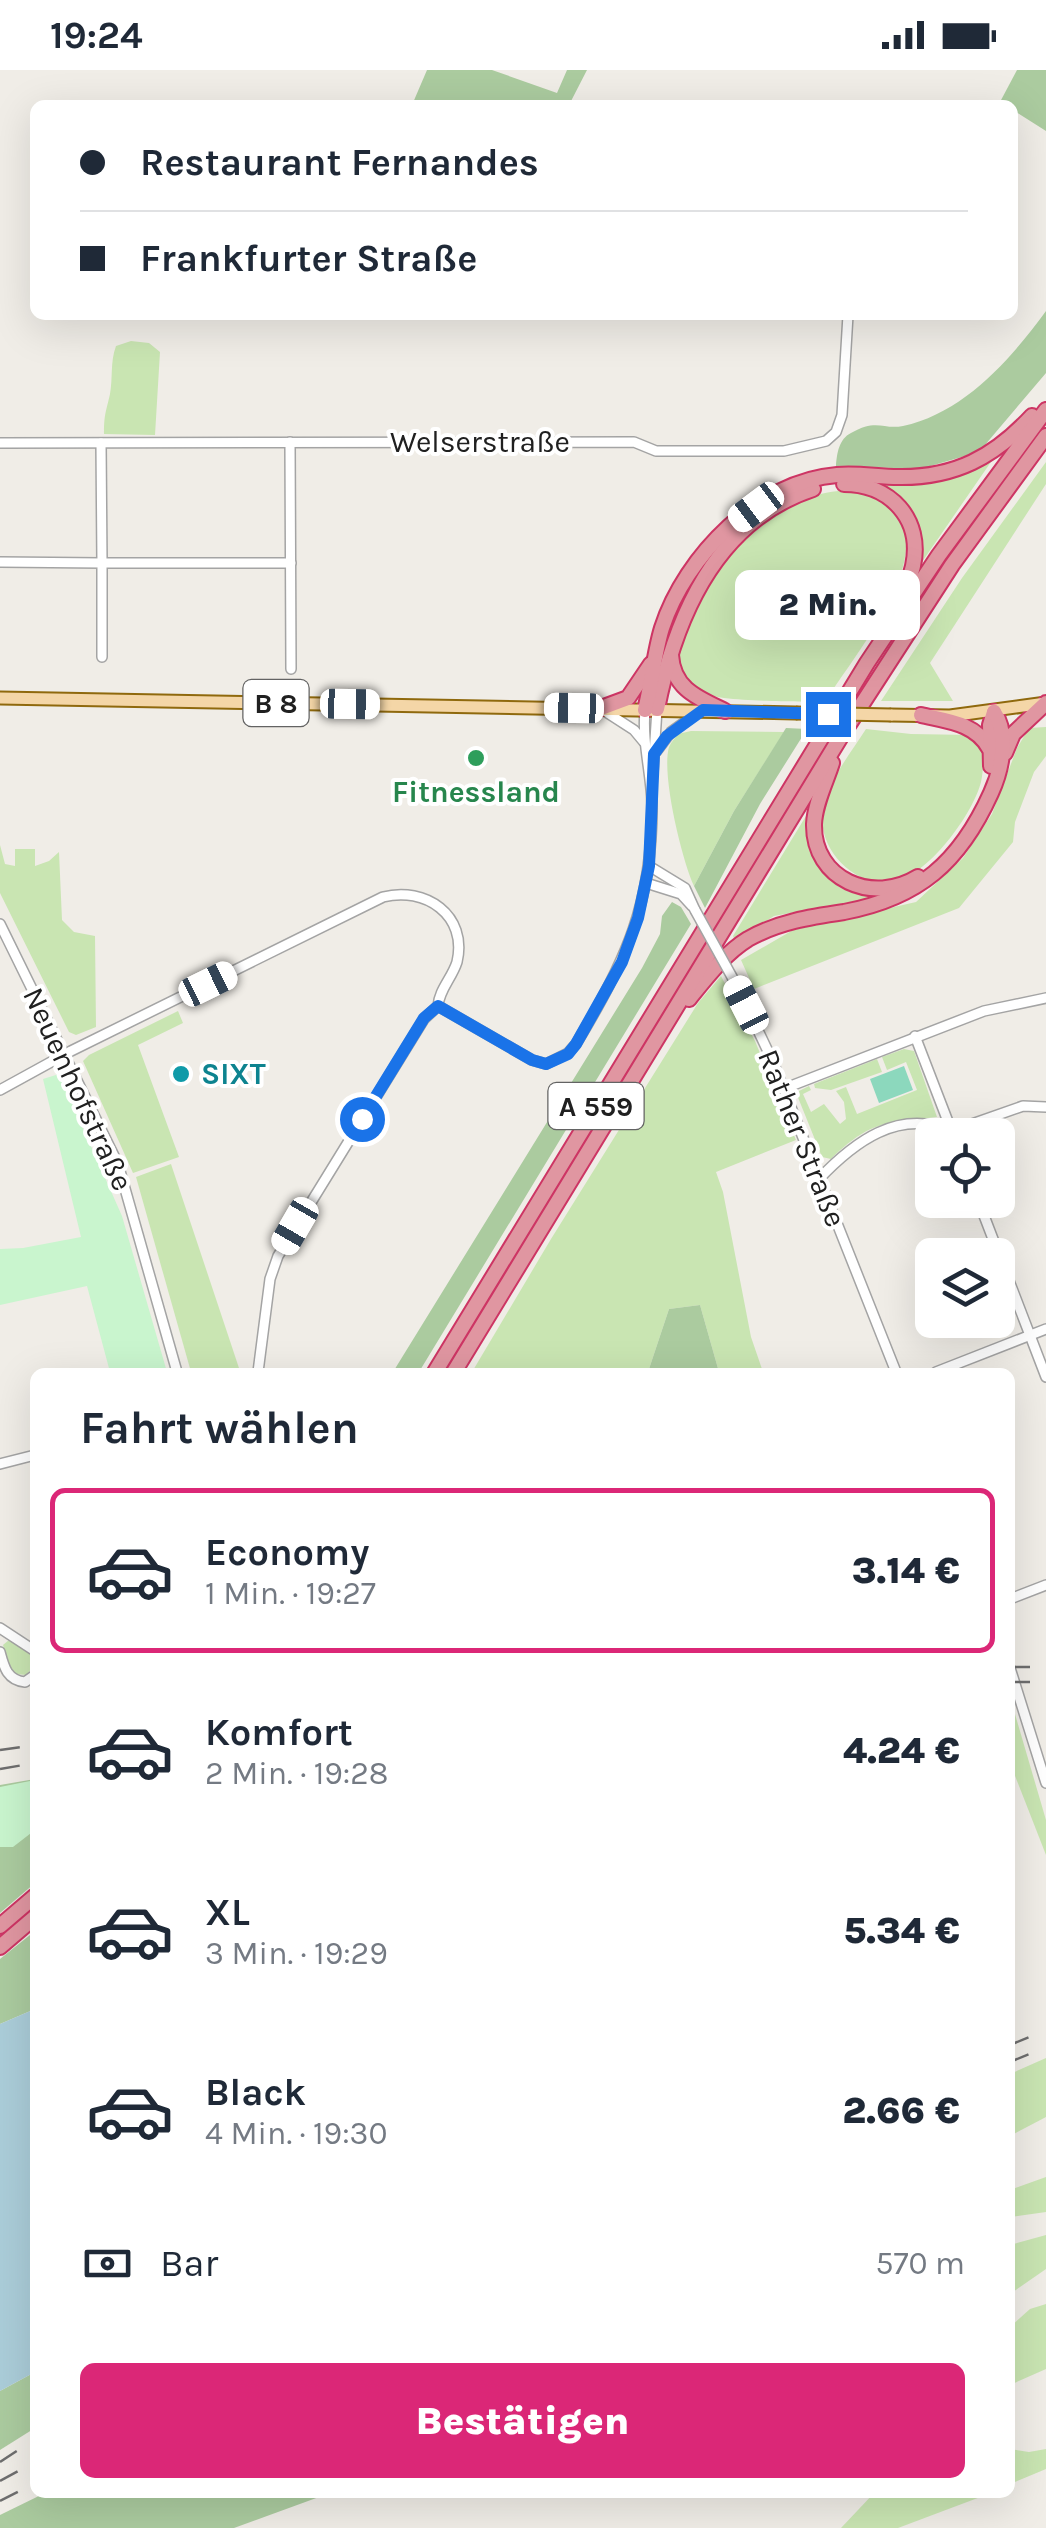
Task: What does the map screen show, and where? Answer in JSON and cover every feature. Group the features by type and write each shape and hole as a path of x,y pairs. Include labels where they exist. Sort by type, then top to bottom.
{"highway":[{"path":"651,710 664,652 662,628 689,574 731,526 783,490 823,477 920,477 966,467 1002,445 1046,401"},
{"name":"A 559","path":"436,1368 867,664 939,555 1046,410"},
{"name":"A 559","path":"456,1368 840,738 952,566 1046,436"},
{"path":"601,708 628,698 664,652 701,581 736,538 800,493 830,484 854,484 884,492 898,503 910,523 915,543 907,583 867,664"},
{"path":"664,652 681,686 725,710"},
{"path":"840,738 817,806 814,826 818,847 827,865 853,884 872,890 905,884 930,868 949,849 978,804 1013,734 1046,703"},
{"path":"648,1052 714,969 744,941 794,920 886,902 923,884 970,834 995,784 1002,722 994,712"},
{"path":"921,716 955,722 975,731 984,738 996,762"},
{"path":"0,1926 30,1900"},
{"path":"0,1947 30,1921"}],"main road":[{"name":"B 8","path":"0,698 921,716 994,712 1046,703"}],"street":[{"name":"Welserstraße","path":"0,442 634,442 656,451 784,451 826,441 840,424 848,320"},
{"path":"290,442 291,669"},
{"path":"101,443 102,657"},
{"path":"0,562 291,562"},
{"path":"601,708 634,730 644,742"},
{"path":"651,710 644,742 651,784"},
{"path":"438,1006 532,1060 546,1064 576,1044 622,962 646,883 654,754 651,710"},
{"path":"654,754 671,732 703,710"},
{"path":"649,866 676,880 688,896"},
{"path":"646,883 688,896"},
{"path":"0,1090 64,1054 337,919 398,893 415,894 443,909 459,942 456,962 438,998 438,1006 424,1018 278,1256 270,1279 259,1368"},
{"name":"Rather Straße","path":"688,896 737,986 784,1089 894,1368"},
{"name":"Neuenhofstraße","path":"0,924 118,1164 176,1368"},
{"path":"784,1089 984,1010 1046,998"},
{"path":"915,1036 946,1118"},
{"path":"992,1118 1024,1106 1046,1107"},
{"path":"818,1180 854,1144 884,1129 915,1125"},
{"path":"985,1218 1046,1377"},
{"path":"946,1368 1046,1330"},
{"path":"0,1464 30,1456"},
{"path":"1015,1597 1046,1585"},
{"path":"0,1628 30,1647"},
{"path":"0,1652 12,1678 25,1682 30,1678"},
{"path":"1015,1684 1046,1783"}],"green space":[{"path":"427,70 492,70 557,93 567,70 587,70 572,100 414,100"},
{"path":"1017,70 1046,70 1046,131 1018,113 1018,100 1001,100"},
{"path":"1046,311 1046,373 979,452 920,469 836,466 841,443 851,433 867,426 903,426 966,397 1001,365"},
{"path":"131,341 149,343 160,352 155,435 104,434 114,352 116,346"},
{"path":"993,459 915,572 917,532 873,484 874,478"},
{"path":"1046,462 1046,484 930,663 953,701 881,701 962,578"},
{"path":"838,491 880,499 899,517 906,538 904,561 884,612 825,702 740,699 697,691 684,679 679,663 680,644 705,585 727,557 768,521 799,501"},
{"path":"1046,727 1046,756 1034,772 1015,822 1013,842 959,908 754,989 741,960 793,930 916,902 963,858 992,814 1017,748 1029,728"},
{"path":"786,728 807,729 760,804 705,908 694,886 734,811"},
{"path":"866,729 971,735 981,744 981,782 959,826 920,868 893,882 865,879 852,872 832,851 822,824 830,789"},
{"path":"784,732 734,811 694,886 674,817 667,760 669,747 678,734"},
{"path":"809,811 810,845 825,875 848,891 884,896 774,916 735,941 733,936"},
{"path":"0,845 5,864 15,866 15,849 35,849 35,866 59,852 62,920 74,932 95,936 96,1027 76,1035 69,1032 0,893"},
{"path":"672,902 681,907 691,924 421,1368 395,1368 642,968 660,934 662,916"},
{"path":"721,976 755,1041 796,1140 716,1172 751,1337 762,1368 718,1368 700,1305 669,1309 649,1368 474,1368 551,1239 698,1003"},
{"path":"178,1011 183,1023 138,1045 179,1157 133,1173 83,1061"},
{"path":"904,1049 914,1051 937,1117 904,1120 868,1130 831,1159 822,1157 797,1095 799,1091 809,1086 811,1090 803,1094 811,1112 824,1104 840,1124 846,1119 844,1102 836,1091 846,1087 857,1114 917,1090 906,1062 887,1070 882,1057"},
{"path":"877,1059 882,1072 831,1090 815,1088 814,1084"},
{"path":"904,1066 913,1090 879,1103 870,1079"},
{"path":"59,1074 122,1216 166,1368 109,1368 87,1286 0,1305 0,1249 81,1237 43,1079"},
{"path":"171,1164 239,1368 190,1368 136,1177"},
{"path":"700,1305 718,1368 649,1368 669,1309"},
{"path":"9,1640 30,1654 30,1671 26,1675 16,1674 10,1668 3,1645"},
{"path":"1015,1714 1046,1820 1046,1855 1015,1776"},
{"path":"30,1780 30,1887 0,1913 0,1785"},
{"path":"30,1781 30,1834 13,1847 0,1847 0,1787"},
{"path":"30,1935 30,2011 0,2024 0,1959"},
{"path":"1046,2058 1046,2117 1015,2133 1015,2072"},
{"path":"1046,2177 1046,2212 1015,2216 1015,2188"},
{"path":"1046,2235 1046,2269 1015,2291 1015,2244"},
{"path":"1046,2304 1046,2369 1015,2383 1015,2322 1030,2309"},
{"path":"30,2375 30,2431 0,2450 0,2391"},
{"path":"1046,2449 1046,2469 1015,2482 1015,2450"},
{"path":"35,2498 316,2498 234,2528 0,2528 0,2515"},
{"path":"869,2498 978,2498 898,2528 841,2528"}],"water":[{"path":"30,2011 30,2375 0,2391 0,2024"}],"railway":[{"path":"1015,1667 1046,1667"},
{"path":"1015,1682 1046,1682"},
{"path":"0,1750 30,1746"},
{"path":"0,1769 30,1764"},
{"path":"1015,2043 1046,2030"},
{"path":"1015,2060 1046,2047"},
{"path":"0,2462 30,2442"},
{"path":"0,2481 30,2465"},
{"path":"0,2501 30,2486"}],"place":[{"name":"Fitnessland","path":"476,758"},
{"name":"SIXT","path":"181,1074"}],"route":[{"path":"362,1119 432,1008 448,1010 532,1060 546,1064 568,1054 576,1044 622,962 638,918 649,866 654,754 671,732 703,710 828,714"}]}
